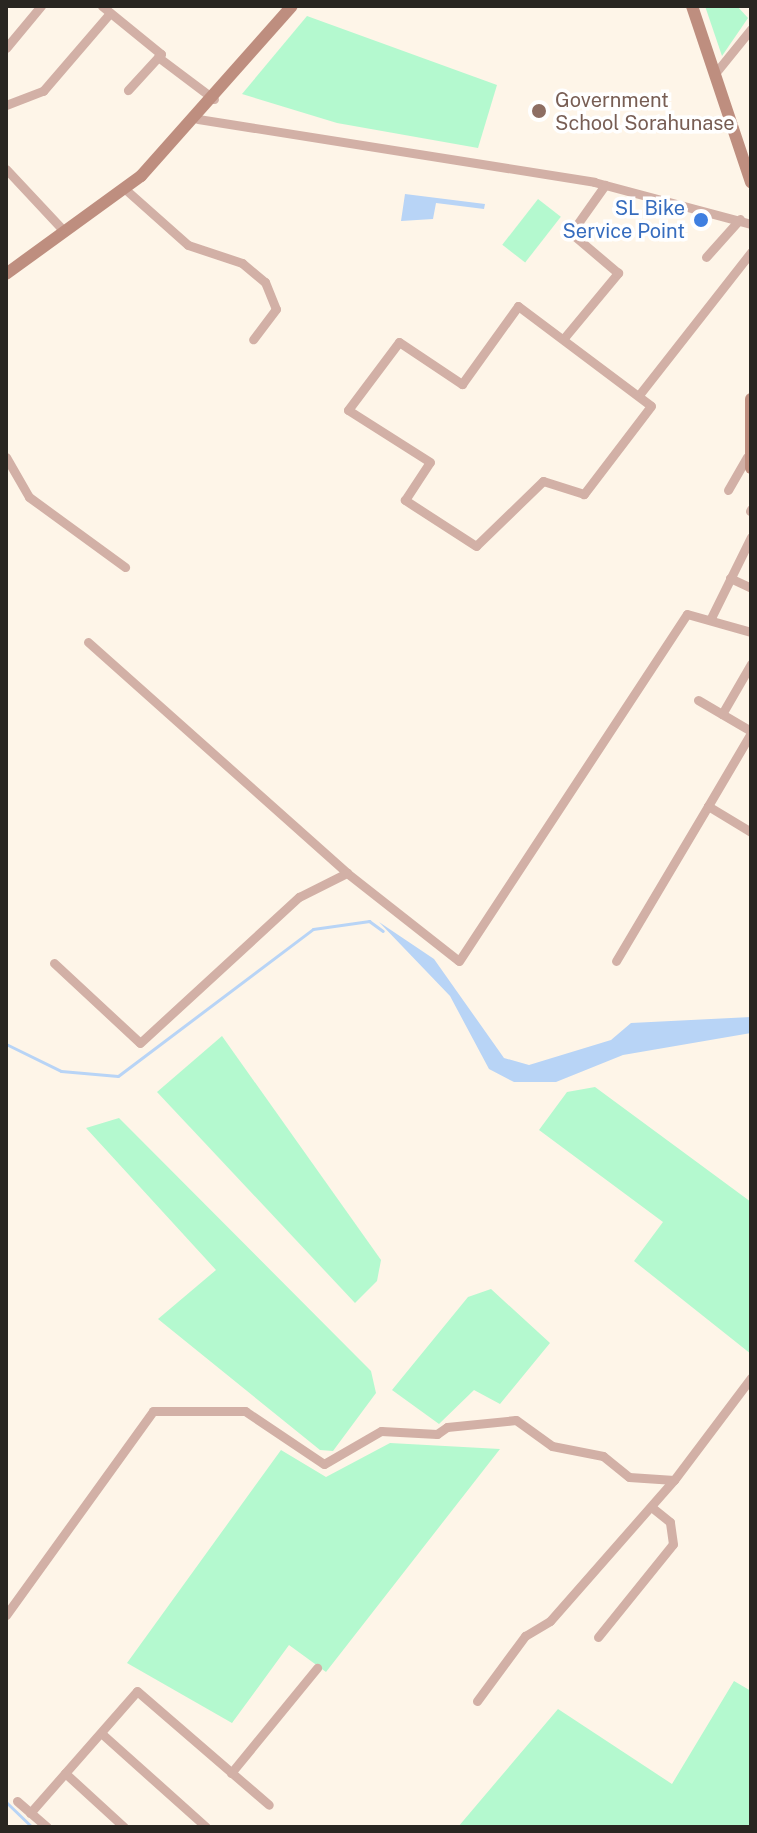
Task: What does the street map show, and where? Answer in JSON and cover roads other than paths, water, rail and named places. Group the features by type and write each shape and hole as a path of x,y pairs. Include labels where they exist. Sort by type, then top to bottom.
{"street":[{"path":"6,48 41,6"},
{"path":"6,274 125,189 198,119 292,6"},
{"path":"692,6 717,71 751,182"},
{"path":"6,105 43,91 106,9 158,57 214,99"},
{"path":"717,71 751,29"},
{"path":"128,90 158,57"},
{"path":"198,119 605,185 751,224"},
{"path":"6,169 64,231"},
{"path":"564,338 618,273 571,233 605,185"},
{"path":"125,189 188,245 242,263 265,282 276,309 253,339"},
{"path":"706,257 740,219"},
{"path":"639,395 751,252"},
{"path":"518,306 639,395 651,406 584,494 543,481 476,546 405,500 430,462 348,410 399,342 462,384 518,306"},
{"path":"728,490 749,462 751,399"},
{"path":"6,457 29,497 125,567"},
{"path":"711,618 751,537"},
{"path":"730,578 751,588"},
{"path":"88,642 347,873 459,961 687,614 711,618 751,632"},
{"path":"722,714 751,664"},
{"path":"616,961 751,732 698,700"},
{"path":"708,806 751,832"},
{"path":"54,963 140,1043 299,897 347,873"},
{"path":"477,1701 525,1636 550,1621 653,1508 751,1378"},
{"path":"6,1615 153,1411 167,1407 245,1411 324,1464 381,1431 437,1434 447,1427 516,1420 552,1446 603,1456 629,1477 674,1480"},
{"path":"598,1637 673,1544 670,1522 653,1508"},
{"path":"231,1773 317,1668"},
{"path":"30,1813 137,1691 269,1805"},
{"path":"101,1733 206,1827"},
{"path":"65,1773 124,1827"},
{"path":"17,1801 47,1827"}],"water":[{"path":"405,194 485,204 484,209 436,203 433,219 401,221"},
{"path":"379,922 434,959 504,1058 529,1065 611,1040 631,1023 751,1017 751,1033 623,1055 556,1082 514,1082 489,1069 450,996"}],"waterway":[{"path":"6,1044 61,1071 118,1076 313,929 369,921 383,931"},
{"path":"6,1802 32,1827"}],"place":[{"name":"Government School Sorahunase","path":"539,111"},
{"name":"SL Bike Service Point","path":"701,220"}]}
